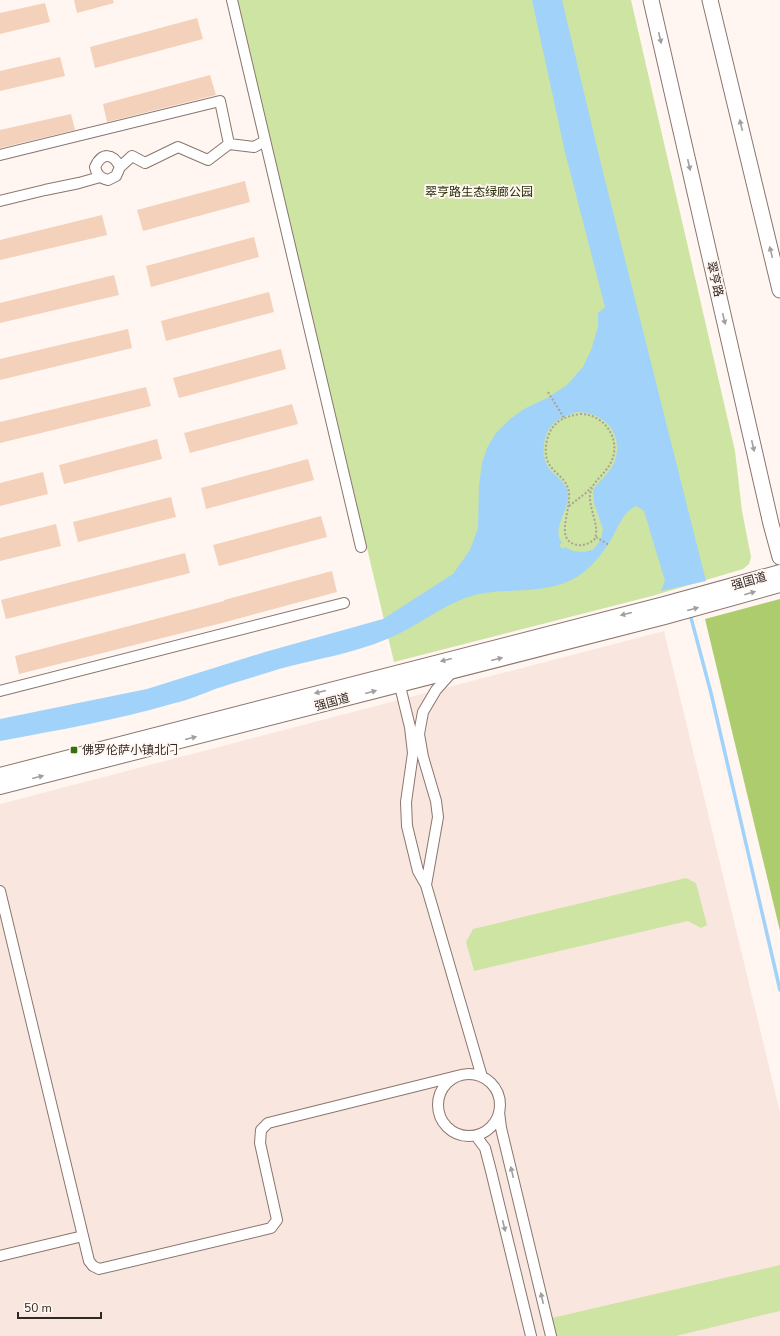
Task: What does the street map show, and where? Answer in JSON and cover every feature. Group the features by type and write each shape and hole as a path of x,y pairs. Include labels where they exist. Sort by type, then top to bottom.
{"main road":[{"name":"翠亨路","path":"651,0 771,524 780,557"},
{"path":"710,0 780,290"},
{"name":"强国道","path":"719,596 780,572"},
{"name":"强国道","path":"719,596 780,584"},
{"path":"664,610 719,596"},
{"name":"强国道","path":"0,787 398,678 453,670 664,610"},
{"name":"强国道","path":"0,775 398,678 664,610"}],"street":[{"path":"232,0 361,547"},
{"path":"0,155 220,101 229,144"},
{"path":"120,167 116,160 110,156 103,157 98,161 95,167 97,174 100,177 108,180 116,176 120,167 132,156 145,163 178,147 208,160 229,144 254,148 265,141"},
{"path":"0,201 100,177"},
{"path":"0,691 344,603"},
{"path":"426,885 438,817 436,801 423,757 420,734 423,712 436,690 453,670"},
{"path":"398,678 410,727 412,752 406,802 407,826 418,871 426,885 482,1077"},
{"path":"0,892 89,1261 93,1266 99,1269 270,1228 277,1220 260,1143 261,1130 268,1123 461,1075 471,1074 482,1077 488,1081 497,1091 500,1105 496,1122 490,1128 476,1136 460,1136 449,1130 438,1112 437,1105 439,1096 447,1083 461,1075"},
{"path":"499,1112 501,1128 550,1336"},
{"path":"476,1136 484,1148 491,1171 531,1336"},
{"path":"0,1256 83,1236"}],"path":[{"path":"549,393 564,418"},
{"path":"569,506 588,492 606,470 613,458 614,445 612,434 601,421 589,415 580,414 564,418 552,427 545,446 549,463 569,489 569,506 564,531 566,539 573,544 580,546 590,543 597,538"},
{"path":"594,485 591,492 590,503 596,526 597,538"},
{"path":"597,538 609,545"}],"shaded area":[{"path":"664,631 780,1112 780,1336 0,1336 0,804"}],"green space":[{"name":"翠亨路生态绿廊公园","path":"237,0 631,0 735,451 742,511 751,557 749,564 743,569 652,596 394,662"},
{"path":"780,599 780,931 705,619"},
{"path":"686,878 696,883 707,925 701,928 688,921 474,971 466,942 473,929"},
{"path":"780,1265 780,1311 676,1336 556,1336 552,1318"}],"water":[{"path":"532,0 562,0 601,164 706,581 661,591 665,581 644,511 637,506 628,511 624,516 606,547 594,563 577,577 558,585 533,590 494,592 468,597 447,606 397,634 360,649 279,669 185,700 132,715 0,741 0,719 147,689 265,652 383,619 453,574 470,550 478,528 479,485 482,463 487,448 496,433 509,420 524,409 547,398 566,386 583,367 591,350 598,327 598,313 605,307 565,152","holes":["577,412 600,418 606,423 615,435 617,443 615,461 611,469 593,490 594,503 603,529 601,539 594,549 585,552 573,551 565,547 563,549 559,545 562,543 558,532 559,526 568,501 568,494 563,483 548,467 544,456 545,437 551,426 562,417"]}],"building":[{"path":"74,0 113,0 114,3 77,13"},
{"path":"45,3 50,22 0,34 0,13"},
{"path":"197,18 203,39 95,68 90,47"},
{"path":"60,57 65,76 0,91 0,71"},
{"path":"210,75 216,95 107,122 103,104"},
{"path":"71,114 75,130 0,148 0,130"},
{"path":"245,181 250,202 143,231 137,210"},
{"path":"102,215 107,235 0,260 0,240"},
{"path":"254,237 259,257 151,287 146,266"},
{"path":"114,275 119,295 0,323 0,303"},
{"path":"269,292 274,312 166,341 161,321"},
{"path":"128,329 132,348 0,380 0,359"},
{"path":"281,349 286,369 179,398 173,378"},
{"path":"146,387 151,406 0,443 0,422"},
{"path":"292,404 298,424 190,453 184,433"},
{"path":"157,439 162,459 64,484 59,465"},
{"path":"308,459 314,480 206,509 201,488"},
{"path":"43,472 48,494 0,506 0,483"},
{"path":"171,497 176,517 78,542 73,522"},
{"path":"321,516 327,537 219,566 213,545"},
{"path":"56,524 61,546 0,561 0,538"},
{"path":"185,553 190,573 6,619 1,600"},
{"path":"332,571 337,592 222,623 19,674 15,656"}],"waterway":[{"path":"690,614 711,693 780,990"}],"place":[{"name":"佛罗伦萨小镇北门","path":"74,750"}]}
